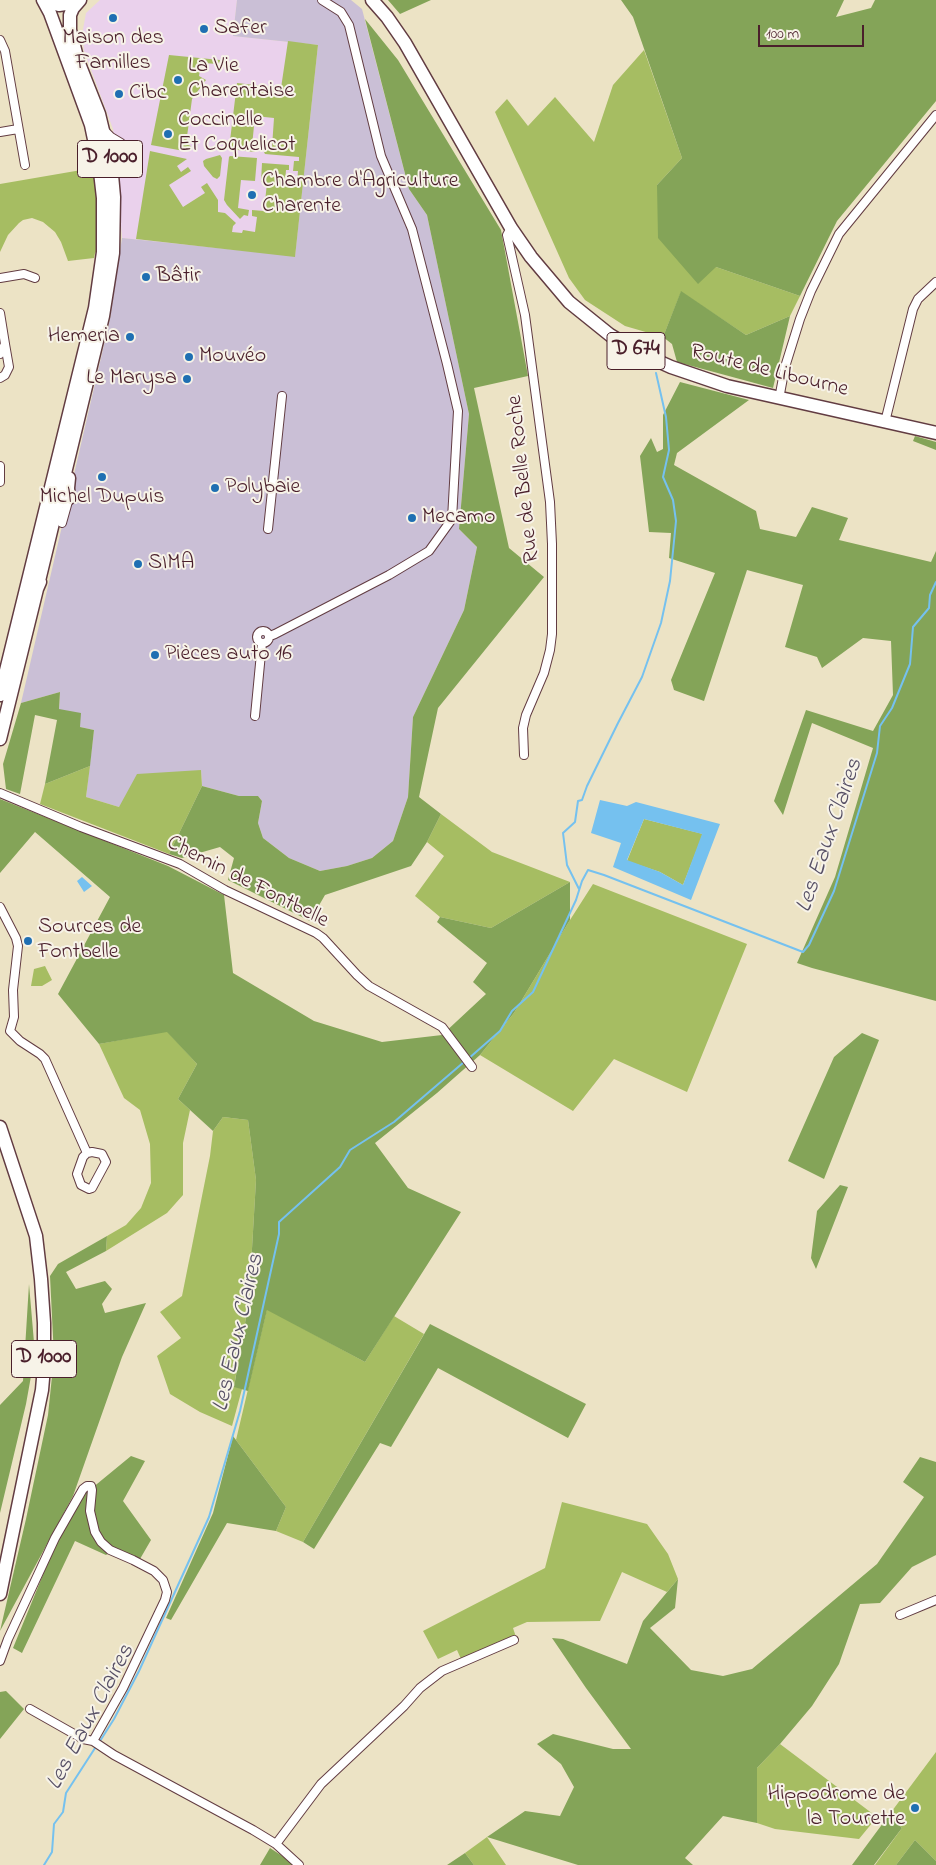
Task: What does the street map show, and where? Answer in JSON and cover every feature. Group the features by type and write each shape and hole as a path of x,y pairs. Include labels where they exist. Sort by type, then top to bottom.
{"main road":[{"path":"43,0 59,5 80,0"},
{"name":"D 1000","path":"0,696 95,308 103,252 103,198 99,163 91,124 50,13 43,0"},
{"name":"D 1000","path":"0,739 100,326 112,268 115,214 110,164 94,98 78,61 72,38 70,15 80,0"},
{"name":"D 674","path":"361,0 376,14 397,42 443,111"},
{"name":"D 674","path":"372,0 387,17 405,43 443,111"},
{"name":"Route de Libourne","path":"443,111 511,228 531,257 569,302 610,335 640,353 670,367 727,386 936,433"},
{"path":"70,498 69,481 80,434 100,326"},
{"path":"37,589 49,560 57,531 62,523"},
{"name":"D 1000","path":"0,1126 36,1236 44,1323 44,1367 40,1398 0,1594"},
{"name":"D 1000","path":"0,1142 22,1207 32,1244 39,1321 39,1363 31,1417 0,1566"}],"street":[{"path":"262,643 268,641 270,636 389,575 430,550 452,519 458,411 447,364 412,229 380,156 349,25 342,12 322,0"},
{"path":"0,40 5,51 24,165"},
{"path":"779,399 785,367 800,319 811,291 839,234 936,115"},
{"path":"102,125 111,137 121,144"},
{"path":"0,132 18,129"},
{"name":"Rue de Belle Roche","path":"511,228 507,234 524,315 550,502 552,544 552,634 550,650 544,673 526,715 523,728 524,755"},
{"path":"0,278 24,274 35,278"},
{"path":"885,422 913,309 918,299 936,282"},
{"path":"0,313 9,367 5,375 0,378"},
{"path":"0,354 5,344"},
{"path":"268,529 282,396"},
{"path":"0,466 0,482"},
{"path":"62,523 70,498"},
{"path":"262,643 257,638 258,632 266,630 270,636"},
{"path":"255,716 262,643"},
{"name":"Chemin de Fontbelle","path":"0,793 31,807 180,864 225,890 316,933 370,986 442,1027 471,1065"},
{"path":"0,908 16,938 18,946 13,990 14,1017 10,1031 20,1041 46,1059 87,1153"},
{"path":"87,1153 102,1154 106,1162 92,1188 84,1188 77,1174 81,1161 87,1153"},
{"path":"0,1661 8,1639 55,1538 82,1489 91,1486 90,1511 95,1532 101,1542 110,1550 154,1571 163,1580 167,1592 124,1688 96,1744"},
{"path":"900,1615 936,1600"},
{"path":"276,1844 321,1784 404,1706 420,1688 442,1671 514,1640"},
{"path":"30,1709 253,1830 276,1844 300,1865"}],"shaded area":[{"path":"100,0 237,0 233,36 318,45 295,257 122,238 113,129 84,51 82,35 86,13"},
{"path":"237,0 351,0 362,9 409,189 427,215 469,414 459,529 477,547 464,610 413,717 408,797 393,841 372,858 347,866 320,871 289,858 263,838 258,823 262,801 258,796 239,796 202,786 201,770 119,807 86,797 94,730 80,727 59,709 60,692 21,703 110,319 122,238 295,256 318,45 233,36"}],"green space":[{"path":"388,0 431,0 400,14"},
{"path":"621,0 844,0 836,17 871,8 875,0 936,0 936,101 837,221 800,296 716,267 698,284 658,238 657,185 682,158 633,17"},
{"path":"365,19 398,60 501,230 528,376 474,388 509,548 544,577 438,708 419,797 441,814 427,842 411,866 325,895 310,921 228,880 234,858 220,847 182,858 169,854 202,786 239,796 258,796 262,801 258,823 263,838 289,858 320,871 347,866 372,858 393,841 408,797 413,717 464,610 477,547 459,529 469,414 427,215 409,189"},
{"path":"288,41 318,45 295,257 136,239 150,151 187,159 177,166 181,172 188,167 191,171 169,185 183,207 205,193 201,187 207,183 218,200 218,212 225,213 236,223 233,226 232,232 242,233 243,230 255,232 257,217 252,216 252,210 264,211 267,183 261,182 262,163 289,165 289,170 286,170 285,182 297,183 298,171 293,171 294,161 299,161 299,157 265,154 264,152 272,147 274,118 255,116 252,146 256,150 255,152 229,149 237,83 281,88"},
{"path":"644,50 682,158 657,185 716,267 800,296 790,316 746,335 681,292 663,337 625,326 585,300 569,278 495,112 507,99 528,126 555,97 594,142 613,85"},
{"path":"169,55 220,60 219,64 201,63 199,76 206,80 192,99 186,144 191,146 191,149 184,151 151,145"},
{"path":"220,155 222,158 220,176 217,179 204,166 203,161"},
{"path":"230,156 257,158 255,181 241,180 238,208 249,210 248,216 244,215 240,219 224,200"},
{"path":"93,168 98,208 96,210 97,251 94,258 68,261 55,232 43,222 32,218 19,223 8,235 0,252 0,184"},
{"path":"681,291 746,335 790,316 773,388 677,362 672,344 663,337"},
{"path":"680,382 749,400 677,453 674,465 756,511 760,529 796,537 812,507 848,518 839,540 931,562 936,551 936,1001 797,963 835,877 873,748 812,723 783,815 774,801 806,710 873,731 893,695 891,641 863,638 822,668 817,657 785,647 803,585 747,570 704,701 674,690 671,680 715,573 669,558 671,533 649,532 640,456 651,438 657,452 663,449 663,415"},
{"path":"915,436 936,442 936,450 913,441"},
{"path":"60,692 59,709 81,713 80,727 94,730 90,766 45,784 57,720 35,715 20,794 6,789 3,764 21,703"},
{"path":"90,766 86,797 119,807 137,774 201,770 202,786 169,854 40,804 45,784"},
{"path":"0,799 168,866 224,895 233,973 314,1021 382,1042 442,1035 486,994 473,982 487,963 437,922 440,917 491,928 570,882 570,920 514,1013 480,1055 437,1093 375,1143 408,1188 461,1212 365,1362 267,1310 248,1391 234,1387 249,1300 256,1180 248,1120 223,1117 213,1131 178,1099 197,1064 167,1032 99,1044 58,994 110,897 35,832 0,873"},
{"path":"441,814 492,852 570,882 491,928 440,917 415,896 444,856 427,842"},
{"path":"644,819 703,834 683,885 660,872 627,861"},
{"path":"593,884 747,944 687,1092 614,1059 573,1111 480,1055 514,1013"},
{"path":"45,966 52,980 42,986 31,986 34,969"},
{"path":"167,1031 197,1064 178,1099 190,1110 183,1143 183,1195 167,1213 106,1251 107,1236 126,1225 141,1208 151,1183 150,1144 140,1110 124,1098 99,1044"},
{"path":"862,1033 879,1040 824,1179 788,1161 834,1057"},
{"path":"223,1117 248,1120 256,1180 249,1300 234,1386 242,1389 232,1426 200,1412 170,1394 157,1356 181,1338 160,1312 182,1296 210,1156 213,1131"},
{"path":"840,1185 848,1187 816,1269 811,1258 817,1211"},
{"path":"107,1236 106,1251 66,1272 76,1289 105,1281 112,1289 102,1304 105,1313 146,1303 122,1357 73,1496 0,1631 48,1415 54,1357 50,1276 58,1264"},
{"path":"29,1284 35,1354 26,1404 0,1513 0,1405 23,1381"},
{"path":"267,1309 365,1362 394,1316 424,1334 303,1542 276,1531 286,1507 236,1440"},
{"path":"430,1324 586,1404 568,1438 438,1368 391,1447 380,1443 314,1549 303,1542"},
{"path":"233,1436 286,1507 276,1531 227,1523 171,1620 166,1618 213,1513"},
{"path":"131,1456 145,1461 123,1501 151,1540 140,1559 114,1549 106,1555 75,1541 22,1653 13,1648 56,1543 86,1493"},
{"path":"920,1457 936,1462 936,1555 912,1567 880,1603 860,1604 839,1664 812,1706 757,1768 757,1823 723,1816 685,1858 693,1865 578,1865 487,1837 525,1811 560,1816 574,1787 561,1764 537,1744 553,1734 613,1749 631,1749 552,1638 563,1639 627,1664 643,1621 678,1579 675,1608 650,1628 691,1670 723,1676 752,1669 877,1564 924,1497 903,1482"},
{"path":"562,1502 647,1524 668,1554 678,1579 667,1592 622,1572 600,1621 527,1622 513,1628 516,1637 461,1659 457,1650 438,1659 423,1631 545,1568"},
{"path":"6,1691 24,1709 0,1739 0,1692"},
{"path":"780,1744 877,1817 859,1839 775,1829 757,1823 757,1768"},
{"name":"Hippodrome de la Tourette","path":"936,1752 936,1861 915,1840 896,1865 875,1865 902,1828 889,1815"},
{"path":"889,1815 902,1828 874,1865 852,1865"},
{"path":"487,1837 506,1865 474,1865 465,1853"},
{"path":"915,1840 936,1861 936,1865 896,1865"},
{"path":"270,1848 296,1865 260,1865"},
{"path":"465,1853 474,1865 447,1865"}],"water":[{"path":"600,800 627,806 636,802 720,824 691,900 613,867 621,843 591,833","holes":["644,819 702,834 683,885 660,872 627,860"]},
{"path":"82,877 92,886 84,892 77,881"}],"waterway":[{"name":"Les Eaux Claires","path":"579,889 567,865 563,833 575,822 578,801 582,800 587,786 642,677 661,623 670,581 676,521 673,500 663,477 669,450 666,417 656,373"},
{"name":"Les Eaux Claires","path":"468,1059 500,1031 512,1011 533,992 588,870 803,952 809,945 834,891 877,753 880,726 892,708 910,664 913,627 929,608 930,595 936,582"},
{"name":"Les Eaux Claires","path":"100,1741 114,1719 139,1671 209,1517 240,1411 279,1234 279,1222 340,1167 350,1150 394,1122 464,1062"},
{"name":"Les Eaux Claires","path":"44,1865 52,1852 54,1824 63,1812 66,1793 97,1745"}],"place":[{"name":"Maison des Familles","path":"113,18"},
{"name":"Safer","path":"204,29"},
{"name":"La Vie Charentaise","path":"178,80"},
{"name":"Cibc","path":"119,94"},
{"name":"Coccinelle Et Coquelicot","path":"168,134"},
{"name":"Chambre d'Agriculture Charente","path":"252,195"},
{"name":"Bâtir","path":"146,277"},
{"name":"Hemeria","path":"130,337"},
{"name":"Mouvéo","path":"189,357"},
{"name":"Le Marysa","path":"187,379"},
{"name":"Michel Dupuis","path":"102,477"},
{"name":"Polybaie","path":"215,488"},
{"name":"Mecamo","path":"412,518"},
{"name":"SIMA","path":"138,564"},
{"name":"Pièces auto 16","path":"155,655"},
{"name":"Sources de Fontbelle","path":"28,941"},
{"name":"Hippodrome de la Tourette","path":"915,1808"}]}
